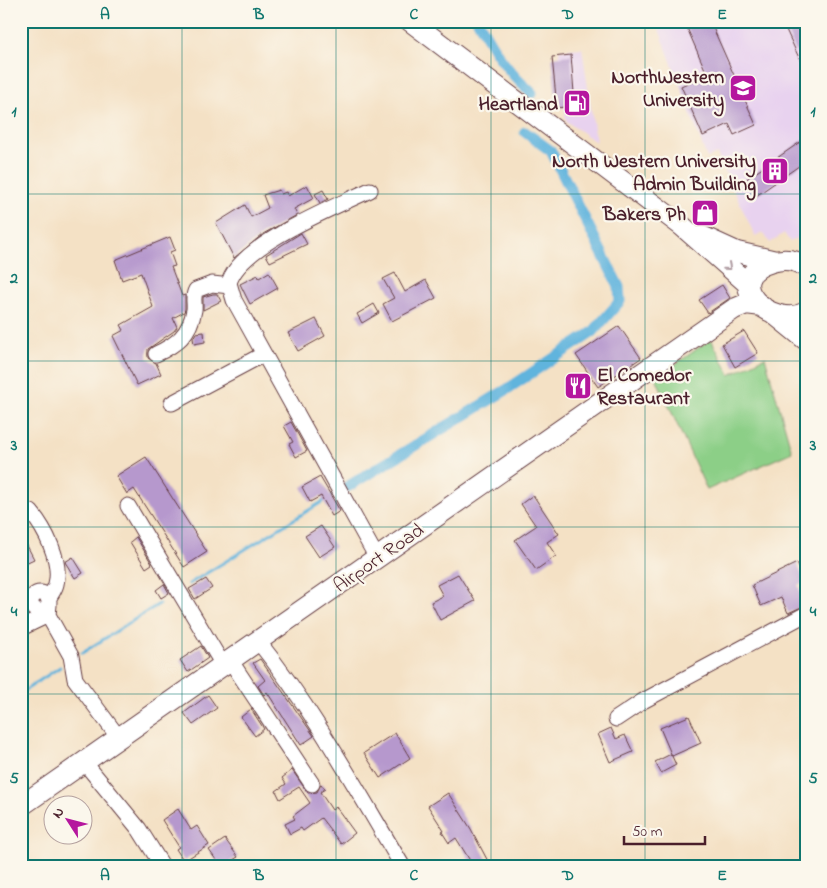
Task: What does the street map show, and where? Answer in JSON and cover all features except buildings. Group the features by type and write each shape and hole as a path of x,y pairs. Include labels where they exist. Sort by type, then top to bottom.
{"main road":[{"path":"410,21 682,226 748,288 768,310 806,340"},
{"path":"682,226 737,252 795,261 806,267"},
{"path":"734,309 748,288 750,276 760,266 806,251"},
{"path":"734,309 746,304 794,316 806,312"},
{"name":"Airport Road","path":"21,806 734,309"}],"street":[{"path":"370,190 269,240 237,268 231,276 230,286 234,300 376,558"},
{"path":"156,354 174,346 184,336 194,311 193,297 196,290 212,284 230,286"},
{"path":"172,404 264,354"},
{"path":"128,506 227,663 312,784"},
{"path":"21,628 49,606 56,584 55,558 36,518 31,512"},
{"path":"49,606 71,656 75,679 119,738"},
{"path":"616,719 643,701 806,614"},
{"path":"258,641 278,666 329,742 403,867"},
{"path":"84,762 139,829 163,867"}],"shaded area":[{"name":"NorthWestern University","path":"656,21 806,21 806,233 790,242 784,233 770,243 763,232 755,236 717,154 707,158"},
{"path":"582,48 596,142 566,121 559,50"}],"green space":[{"path":"711,339 730,375 765,357 792,452 707,490 656,378"}],"waterway":[{"path":"478,21 501,60 532,93"},
{"path":"347,487 506,390 593,332 620,301 619,287 551,151 525,132"},
{"path":"189,584 335,494"},
{"path":"82,653 159,604"},
{"path":"21,693 60,667"}],"place":[{"name":"NorthWestern University","path":"743,88"},
{"name":"Heartland","path":"577,103"},
{"name":"North Western University Admin Building","path":"775,171"},
{"name":"Bakers Ph","path":"705,213"},
{"name":"El Comedor Restaurant","path":"578,386"}]}
